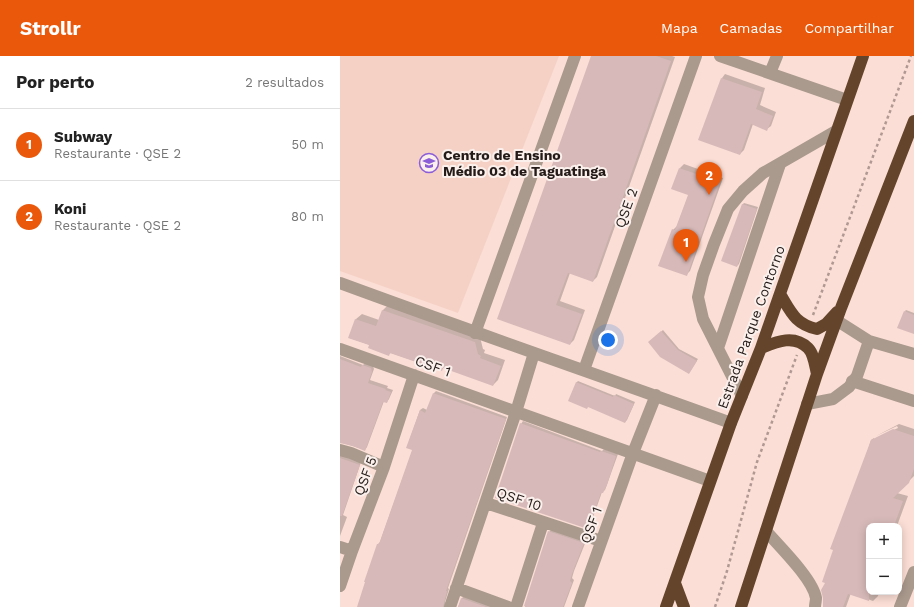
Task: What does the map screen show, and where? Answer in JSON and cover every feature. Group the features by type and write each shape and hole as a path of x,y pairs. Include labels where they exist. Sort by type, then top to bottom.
{"highway":[{"name":"Estrada Parque Contorno","path":"666,607 731,423 761,348 863,56"},
{"path":"741,607 836,320 914,121"},
{"path":"780,294 798,322 808,327 817,329 826,324 841,308"},
{"path":"761,348 787,340 797,341 808,348 817,374"},
{"path":"675,583 684,607"}],"street":[{"path":"476,333 575,56"},
{"name":"QSE 2","path":"584,370 696,56"},
{"path":"720,56 847,100"},
{"path":"770,73 777,56"},
{"path":"742,396 703,319 698,297 703,275 728,209 743,191 763,173 836,131"},
{"path":"718,348 780,164"},
{"path":"340,283 476,333 656,395 731,423"},
{"path":"836,320 869,341 914,354"},
{"path":"807,404 833,399 849,386 856,376 869,341"},
{"name":"CSF 1","path":"340,349 710,481"},
{"path":"486,503 534,353"},
{"name":"QSF 5","path":"340,586 384,467 414,375"},
{"path":"852,382 914,401"},
{"name":"QSF 1","path":"578,607 633,453 656,395"},
{"path":"340,450 384,467"},
{"name":"QSF 10","path":"450,607 486,503 601,541"},
{"path":"516,607 543,522"},
{"path":"766,531 810,584 816,597 815,607"},
{"path":"340,547 352,551"},
{"path":"900,607 914,572"},
{"path":"456,588 508,607"}],"shaded area":[{"name":"Centro de Ensino Médio 03 de Taguatinga","path":"340,56 559,56 458,313 340,271"}],"building":[{"path":"591,56 656,56 671,61 593,282 568,273 556,305 582,314 570,345 497,319"},
{"path":"721,78 762,92 756,109 773,116 767,131 751,124 740,155 698,140"},
{"path":"679,168 720,182 687,276 658,266 672,229 675,230 688,195 671,189"},
{"path":"742,204 757,209 737,267 721,261"},
{"path":"382,310 475,342 478,354 481,356 480,358 501,366 493,386 443,368 442,371 390,353 389,356 368,348 369,345 348,338 355,319 376,326"},
{"path":"904,311 914,315 914,334 897,328"},
{"path":"661,331 678,350 697,361 689,374 660,357 648,342"},
{"path":"340,359 361,367 362,365 371,368 372,372 368,383 391,392 387,403 383,402 365,451 340,443"},
{"path":"576,382 613,397 614,395 634,404 625,423 588,407 587,409 568,401"},
{"path":"433,393 506,419 446,591 443,607 357,607 377,544 379,544 412,450 406,448 420,410 425,413"},
{"path":"520,423 600,452 601,451 616,456 607,485 603,493 601,493 588,529 495,498"},
{"path":"893,429 914,436 914,469 909,483 893,498 903,501 895,523 866,523 866,595 869,595 869,601 848,594 843,607 823,607 821,590 825,583 822,582 833,550 830,549 871,440"},
{"path":"340,458 360,465 342,516 340,516"},
{"path":"548,531 584,543 572,574 570,581 572,583 563,607 527,607 524,606"},
{"path":"461,598 486,607 458,607"}],"place":[{"name":"Centro de Ensino Médio 03 de Taguatinga","path":"429,163"},
{"name":"Koni","path":"709,195"},
{"name":"Subway","path":"686,262"}]}
